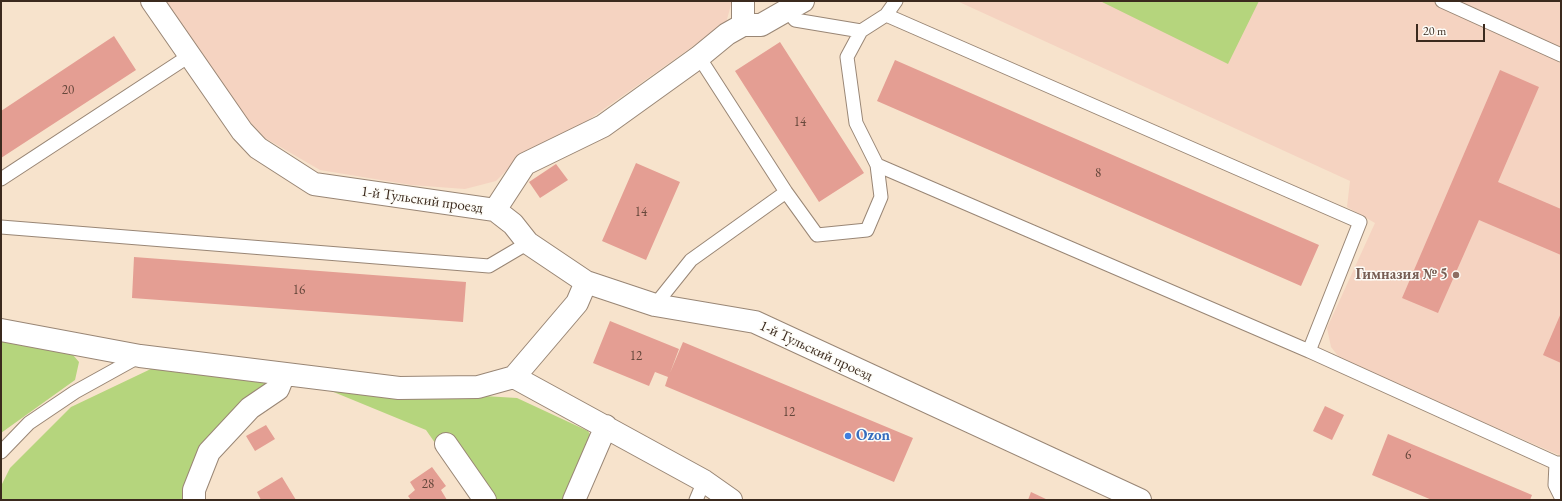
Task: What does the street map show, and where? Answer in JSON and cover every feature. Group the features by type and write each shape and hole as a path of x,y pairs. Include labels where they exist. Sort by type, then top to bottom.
{"street":[{"name":"1-й Тульский проезд","path":"152,1 242,131 258,148 314,184 494,210 513,224 528,242 586,282 655,306 755,322 1140,500"},
{"path":"743,1 743,25"},
{"path":"494,210 525,164 603,126 699,57 727,34 743,25 761,25 795,6"},
{"path":"1,330 140,356 399,388 478,387 514,377 577,303 586,282"},
{"path":"194,500 194,490 209,452 250,408 278,389 284,374"},
{"path":"514,377 606,426 700,490 731,500"},
{"path":"574,500 606,426"},
{"path":"446,444 485,500"}],"lane":[{"path":"699,57 786,192 816,234 867,230 881,197 877,165 856,123 847,57 861,30 886,15 896,1"},
{"path":"1442,1 1561,55"},
{"path":"795,6 795,20 861,30"},
{"path":"886,15 1360,222 1309,352"},
{"path":"1,178 189,56"},
{"path":"877,165 1309,352 1559,463 1555,485 1561,497"},
{"path":"655,306 691,260 786,192"},
{"path":"1,227 489,266 528,242"},
{"path":"1,452 29,423 75,392 140,356"}],"shaded area":[{"path":"165,1 732,1 726,23 584,123 519,158 496,181 465,189 411,185 320,170 265,138 250,122"},
{"name":"Гимназия № 5","path":"957,1 1561,1 1561,455 1342,361 1331,347 1327,328 1375,223 1347,207 1350,181"}],"green space":[{"path":"1100,1 1259,1 1228,64"},
{"path":"1,339 68,349 79,362 75,380 1,433"},
{"path":"155,367 260,377 272,388 185,500 1,500 1,486 10,468 71,407"},
{"path":"319,386 517,398 588,431 591,436 567,500 475,500 426,430"}],"building":[{"path":"114,36 136,70 1,158 1,111"},
{"path":"780,42 864,173 819,202 735,71"},
{"path":"895,60 1319,245 1301,286 877,101"},
{"path":"1500,70 1539,87 1498,182 1561,209 1561,255 1479,220 1438,313 1402,298"},
{"path":"636,163 680,182 646,260 602,241"},
{"path":"556,164 568,180 540,198 529,182"},
{"path":"134,257 466,282 463,322 132,298"},
{"path":"1561,313 1561,363 1543,355"},
{"path":"610,321 679,349 670,373 683,342 913,438 894,482 665,386 668,377 655,372 649,386 593,363"},
{"path":"1325,406 1344,415 1332,440 1313,431"},
{"path":"266,425 275,439 255,451 246,436"},
{"path":"1388,434 1532,495 1530,500 1432,500 1372,475"},
{"path":"432,467 446,486 441,490 447,500 411,500 408,496 415,490 410,482"},
{"path":"282,477 296,500 261,500 257,492"},
{"path":"1031,492 1048,500 1028,500"}],"place":[{"name":"Гимназия № 5","path":"1456,275"},
{"name":"Ozon","path":"848,436"}]}
